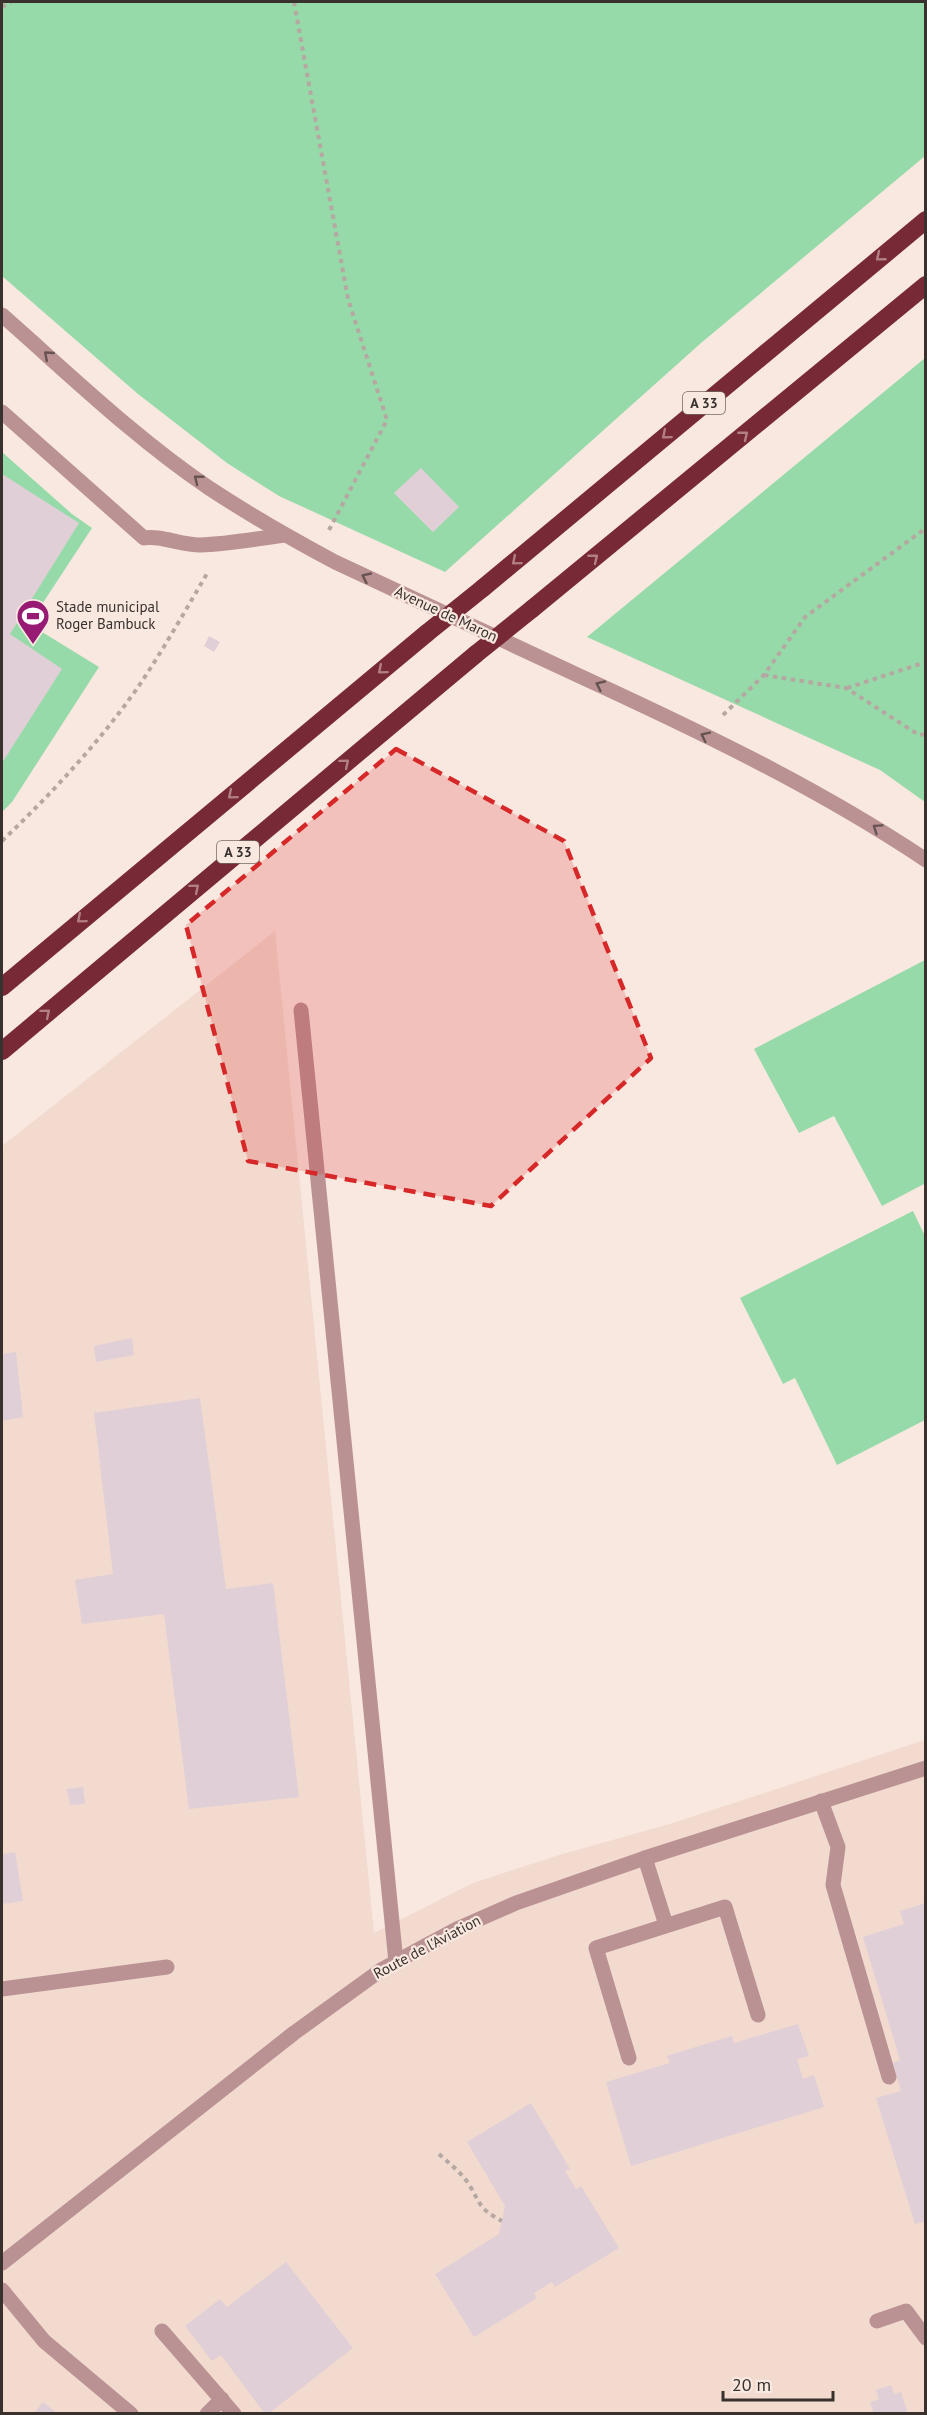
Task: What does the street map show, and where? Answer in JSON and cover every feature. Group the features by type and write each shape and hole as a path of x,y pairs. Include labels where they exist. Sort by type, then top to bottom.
{"highway":[{"name":"A 33","path":"2,987 926,220"},
{"name":"A 33","path":"2,1051 476,654 926,285"}],"street":[{"name":"Avenue de Maron","path":"2,315 136,431 208,487 284,535 335,562 653,710 798,782 869,822 926,860"},
{"path":"2,412 144,538 152,537 178,544 225,543 284,535"},
{"path":"301,1010 396,1962"},
{"name":"Route de l'Aviation","path":"2,2263 302,2027 396,1962 486,1915 645,1858 926,1768"},
{"path":"821,1801 838,1847 833,1885 889,2076"},
{"path":"645,1858 666,1925"},
{"path":"628,2058 596,1948 725,1907 758,2015"},
{"path":"2,1989 167,1967"},
{"path":"2,2290 44,2341 131,2414"},
{"path":"877,2321 906,2311 926,2338"},
{"path":"162,2331 234,2414"},
{"path":"207,2414 222,2399"}],"path":[{"path":"2,7 11,2"},
{"path":"294,2 348,299 387,420 328,533"},
{"path":"719,719 764,675 805,617 926,528"},
{"path":"2,841 91,747 136,690 225,543"},
{"path":"846,688 926,662"},
{"path":"764,675 846,688 919,735 926,734"},
{"path":"439,2154 470,2187 485,2212 502,2221"}],"highlighted area":[{"path":"396,749 564,841 651,1058 491,1206 248,1161 186,925"}],"shaded area":[{"path":"275,931 374,1933 473,1883 559,1855 673,1823 925,1740 925,2413 2,2413 2,1146"}],"green space":[{"path":"2,2 925,2 925,156 701,343 445,572 279,496 227,463 138,394 2,276"},
{"path":"925,358 925,802 880,770 587,637"},
{"name":"Stade municipal Roger Bambuck","path":"2,452 72,514 92,528 29,624 99,667 12,802 2,812"},
{"path":"925,960 925,1187 924,1184 882,1206 834,1116 799,1133 754,1049"},
{"path":"913,1211 925,1236 925,1420 837,1465 795,1378 783,1384 740,1298"}],"building":[{"path":"421,468 459,507 433,532 394,493"},
{"path":"2,474 79,523 10,634 62,669 2,763"},
{"path":"209,636 220,642 214,652 204,646"},
{"path":"132,1338 134,1355 96,1362 94,1346"},
{"path":"16,1352 23,1417 2,1421 2,1354"},
{"path":"200,1398 226,1589 273,1583 299,1797 189,1809 164,1614 82,1624 75,1580 113,1574 94,1413"},
{"path":"83,1787 85,1804 70,1805 67,1789"},
{"path":"15,1852 23,1901 2,1904 2,1854"},
{"path":"926,1903 926,2221 915,2224 876,2098 901,2091 893,2063 900,2060 863,1937 904,1924 900,1911"},
{"path":"798,2024 809,2056 797,2059 803,2079 814,2075 824,2107 631,2166 606,2082 670,2063 667,2056 732,2036 734,2043"},
{"path":"531,2103 570,2169 565,2171 576,2189 581,2186 619,2248 555,2287 552,2282 534,2293 537,2298 474,2337 435,2274 499,2234 505,2206 467,2142"},
{"path":"286,2262 353,2348 268,2414 265,2414 221,2355 212,2361 185,2326 220,2299 227,2307"},
{"path":"891,2385 894,2394 901,2392 908,2414 874,2414 870,2402 879,2399 876,2390"},
{"path":"43,2402 58,2414 37,2414 35,2412"}],"place":[{"name":"Stade municipal Roger Bambuck","path":"33,645"}]}
